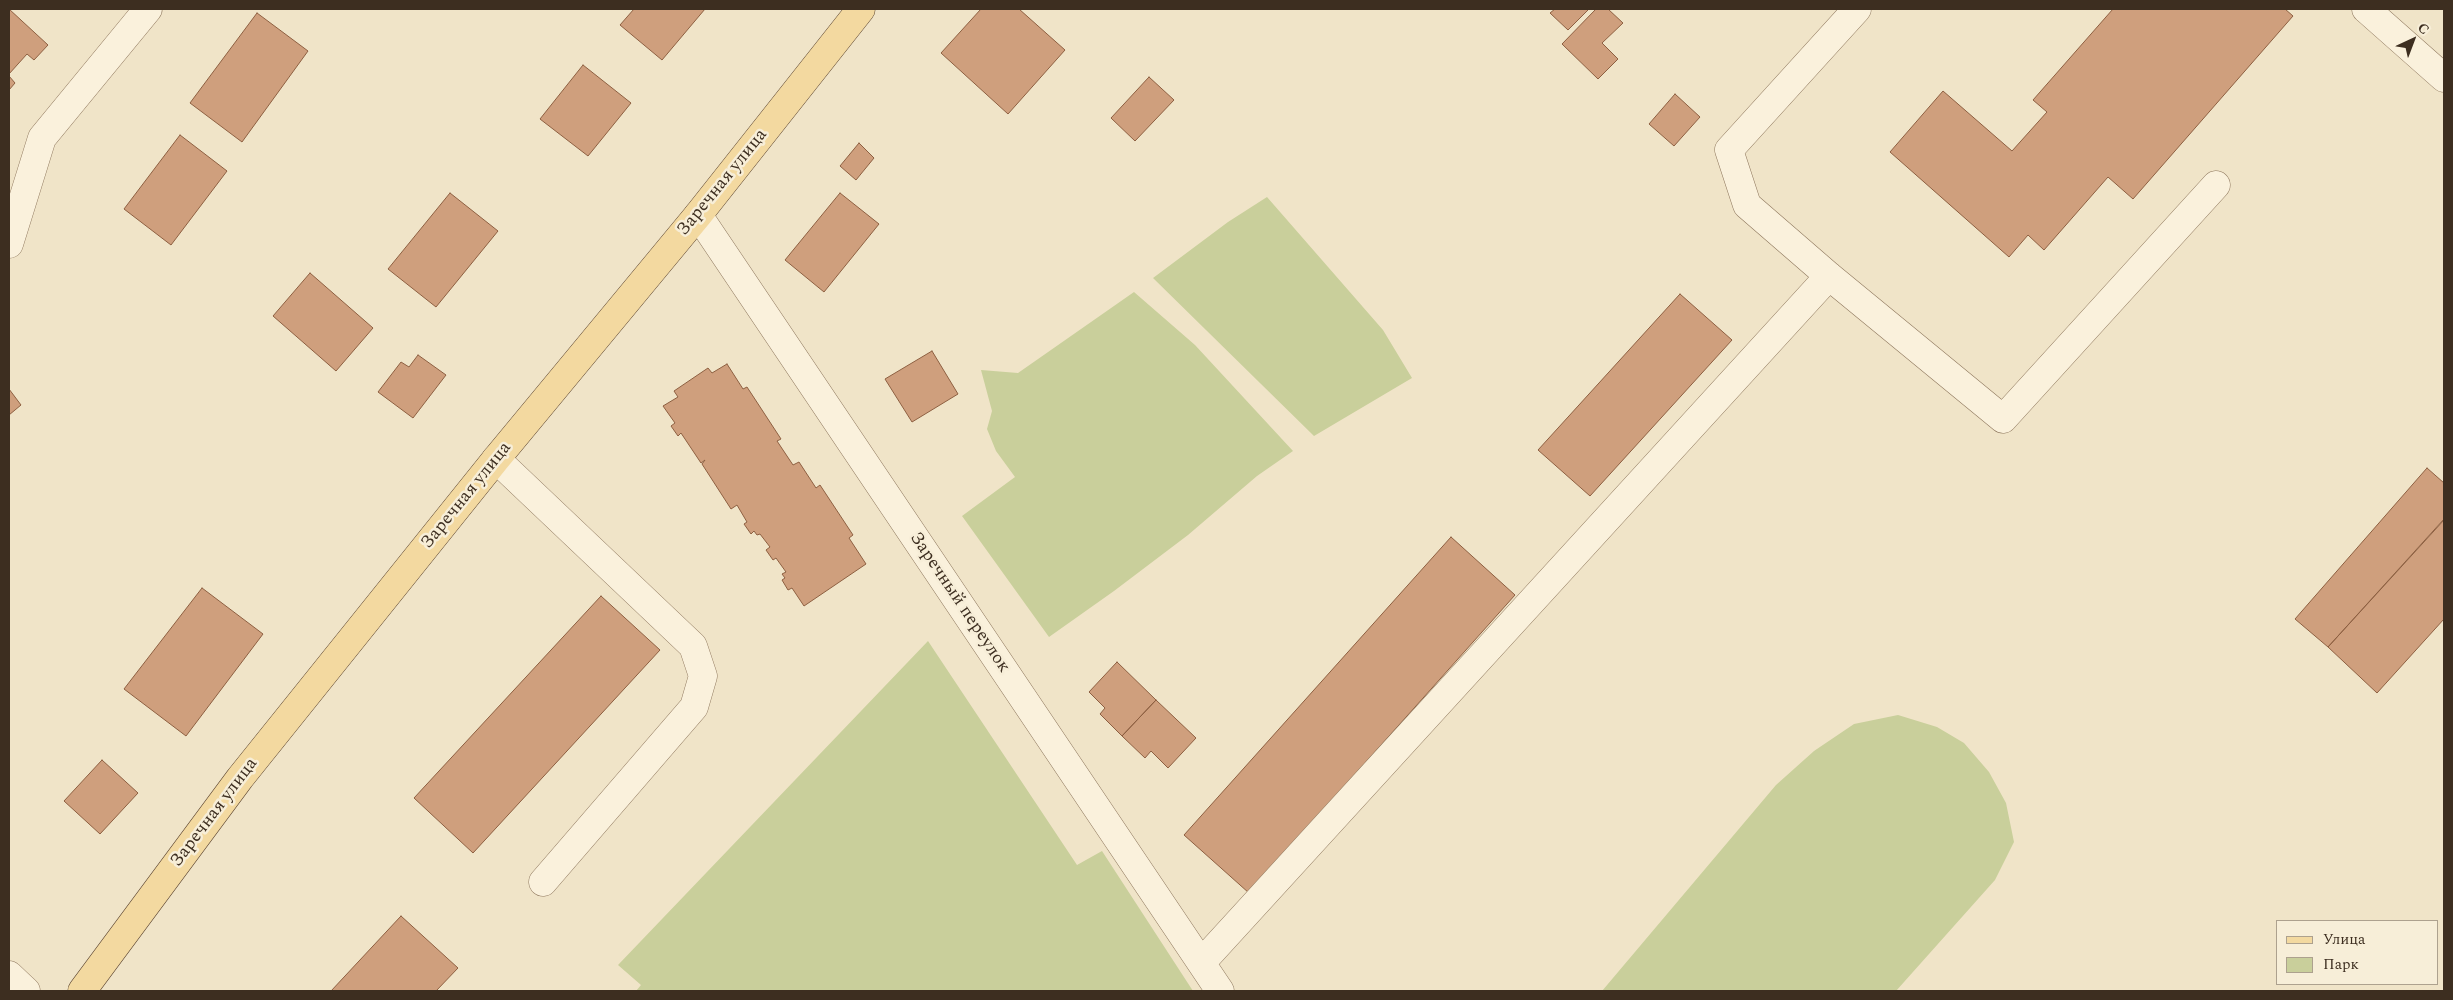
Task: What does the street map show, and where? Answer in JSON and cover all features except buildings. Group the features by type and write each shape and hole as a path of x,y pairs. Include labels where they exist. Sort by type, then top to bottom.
{"main road":[{"name":"Заречная улица","path":"82,991 240,778 496,459 698,215 861,9"}],"street":[{"path":"9,244 42,138 148,9"},
{"path":"1856,9 1729,150 1747,205 1828,276 2004,419 2216,185"},
{"path":"2366,9 2444,78"},
{"name":"Заречный переулок","path":"698,215 1220,991"},
{"path":"1202,962 1828,276"},
{"path":"496,459 693,646 703,676 694,707 543,882"},
{"path":"9,975 26,991"}],"green space":[{"path":"1267,197 1383,330 1412,378 1314,436 1153,278 1228,222"},
{"path":"1134,292 1195,345 1293,451 1257,476 1188,535 1049,637 962,516 1015,477 996,451 987,429 992,411 981,370 1018,373"},
{"path":"928,641 1077,865 1102,851 1193,991 636,991 641,985 618,965"},
{"path":"1898,715 1937,727 1964,743 1989,772 2006,803 2014,842 1995,880 1896,991 1602,991 1776,785 1814,751 1854,724"}]}
